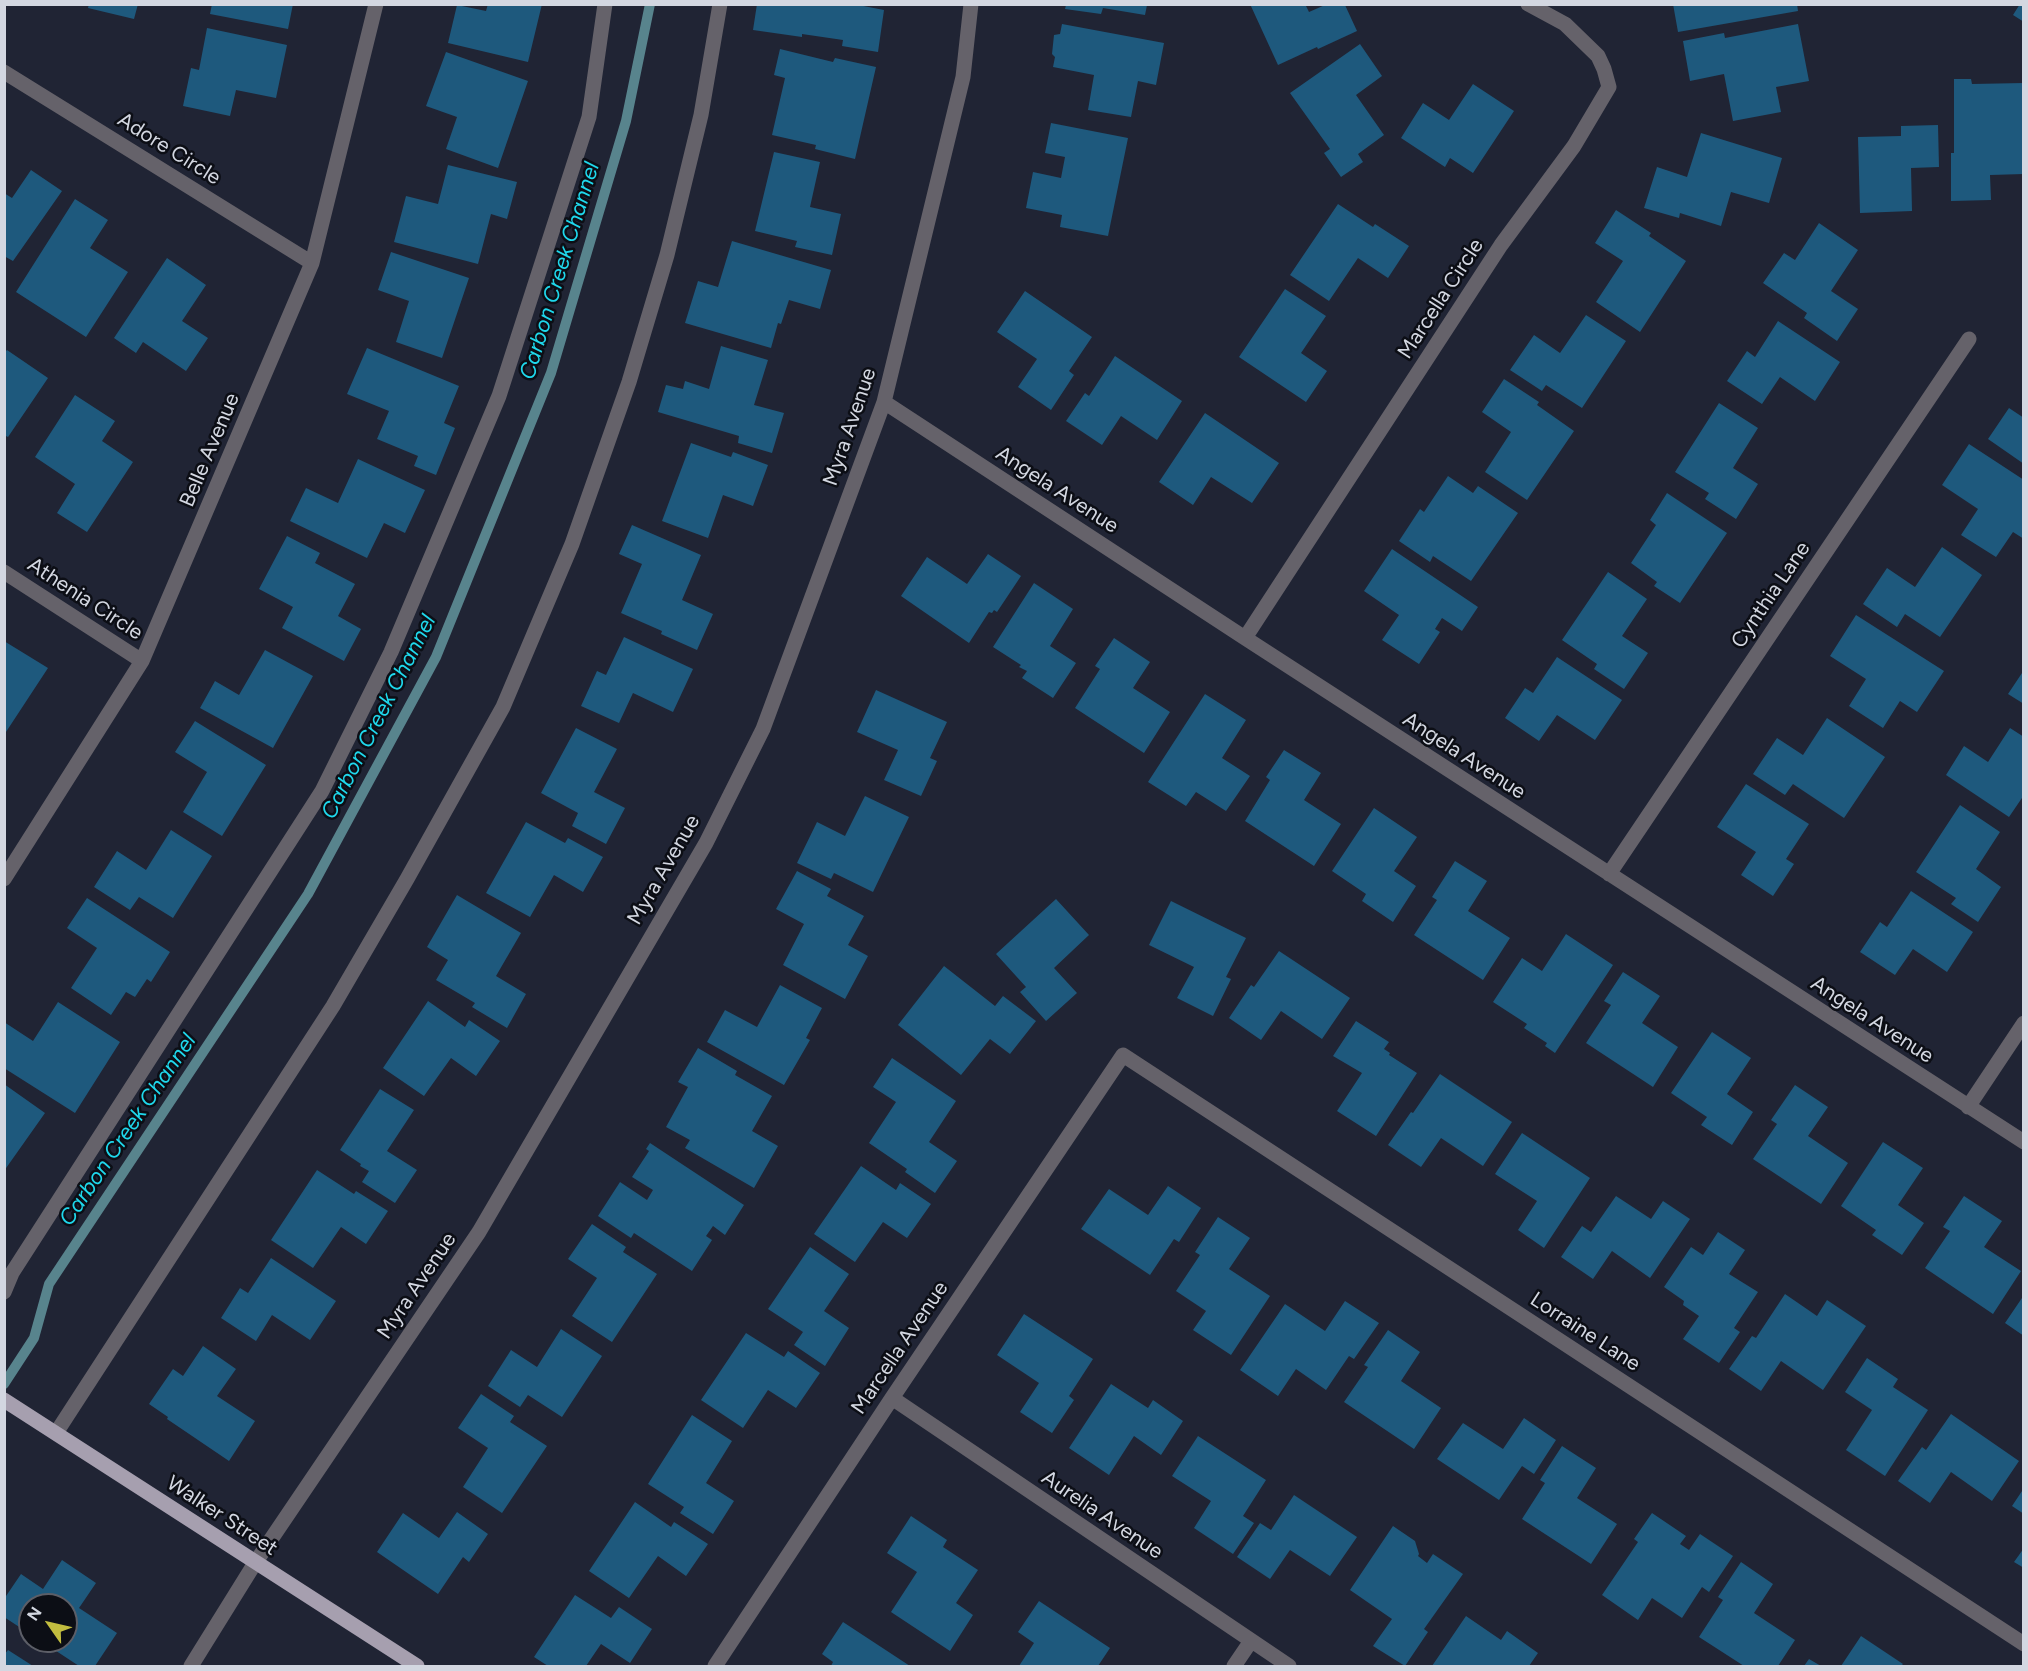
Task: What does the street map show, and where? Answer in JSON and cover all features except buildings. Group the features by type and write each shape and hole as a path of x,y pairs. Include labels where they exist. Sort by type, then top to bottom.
{"main road":[{"name":"Walker Street","path":"4,1400 417,1666"}],"street":[{"name":"Belle Avenue","path":"4,879 142,661 312,263 376,4"},
{"path":"4,1292 12,1273 322,791 391,652 499,396 589,117 605,4"},
{"path":"56,1433 333,1006 503,707 572,544 629,382 668,255 701,115 720,4"},
{"name":"Myra Avenue","path":"190,1666 255,1563 479,1232 706,843 763,729 884,402 963,77 971,4"},
{"name":"Marcella Circle","path":"1245,638 1501,245 1574,146 1609,87 1598,56 1565,24 1528,4"},
{"name":"Adore Circle","path":"4,72 312,263"},
{"name":"Cynthia Lane","path":"1608,874 1969,339"},
{"name":"Angela Avenue","path":"884,402 2024,1142"},
{"name":"Athenia Circle","path":"4,572 142,661"},
{"path":"1968,1107 2024,1023"},
{"name":"Marcella Avenue","path":"715,1666 1123,1055"},
{"name":"Lorraine Lane","path":"1123,1055 2024,1644"},
{"name":"Aurelia Avenue","path":"892,1398 1289,1666"},
{"path":"1234,1666 1251,1641"}],"waterway":[{"name":"Carbon Creek Channel","path":"4,1384 34,1338 49,1284 308,894 436,657 551,373 626,121 650,4"}]}
